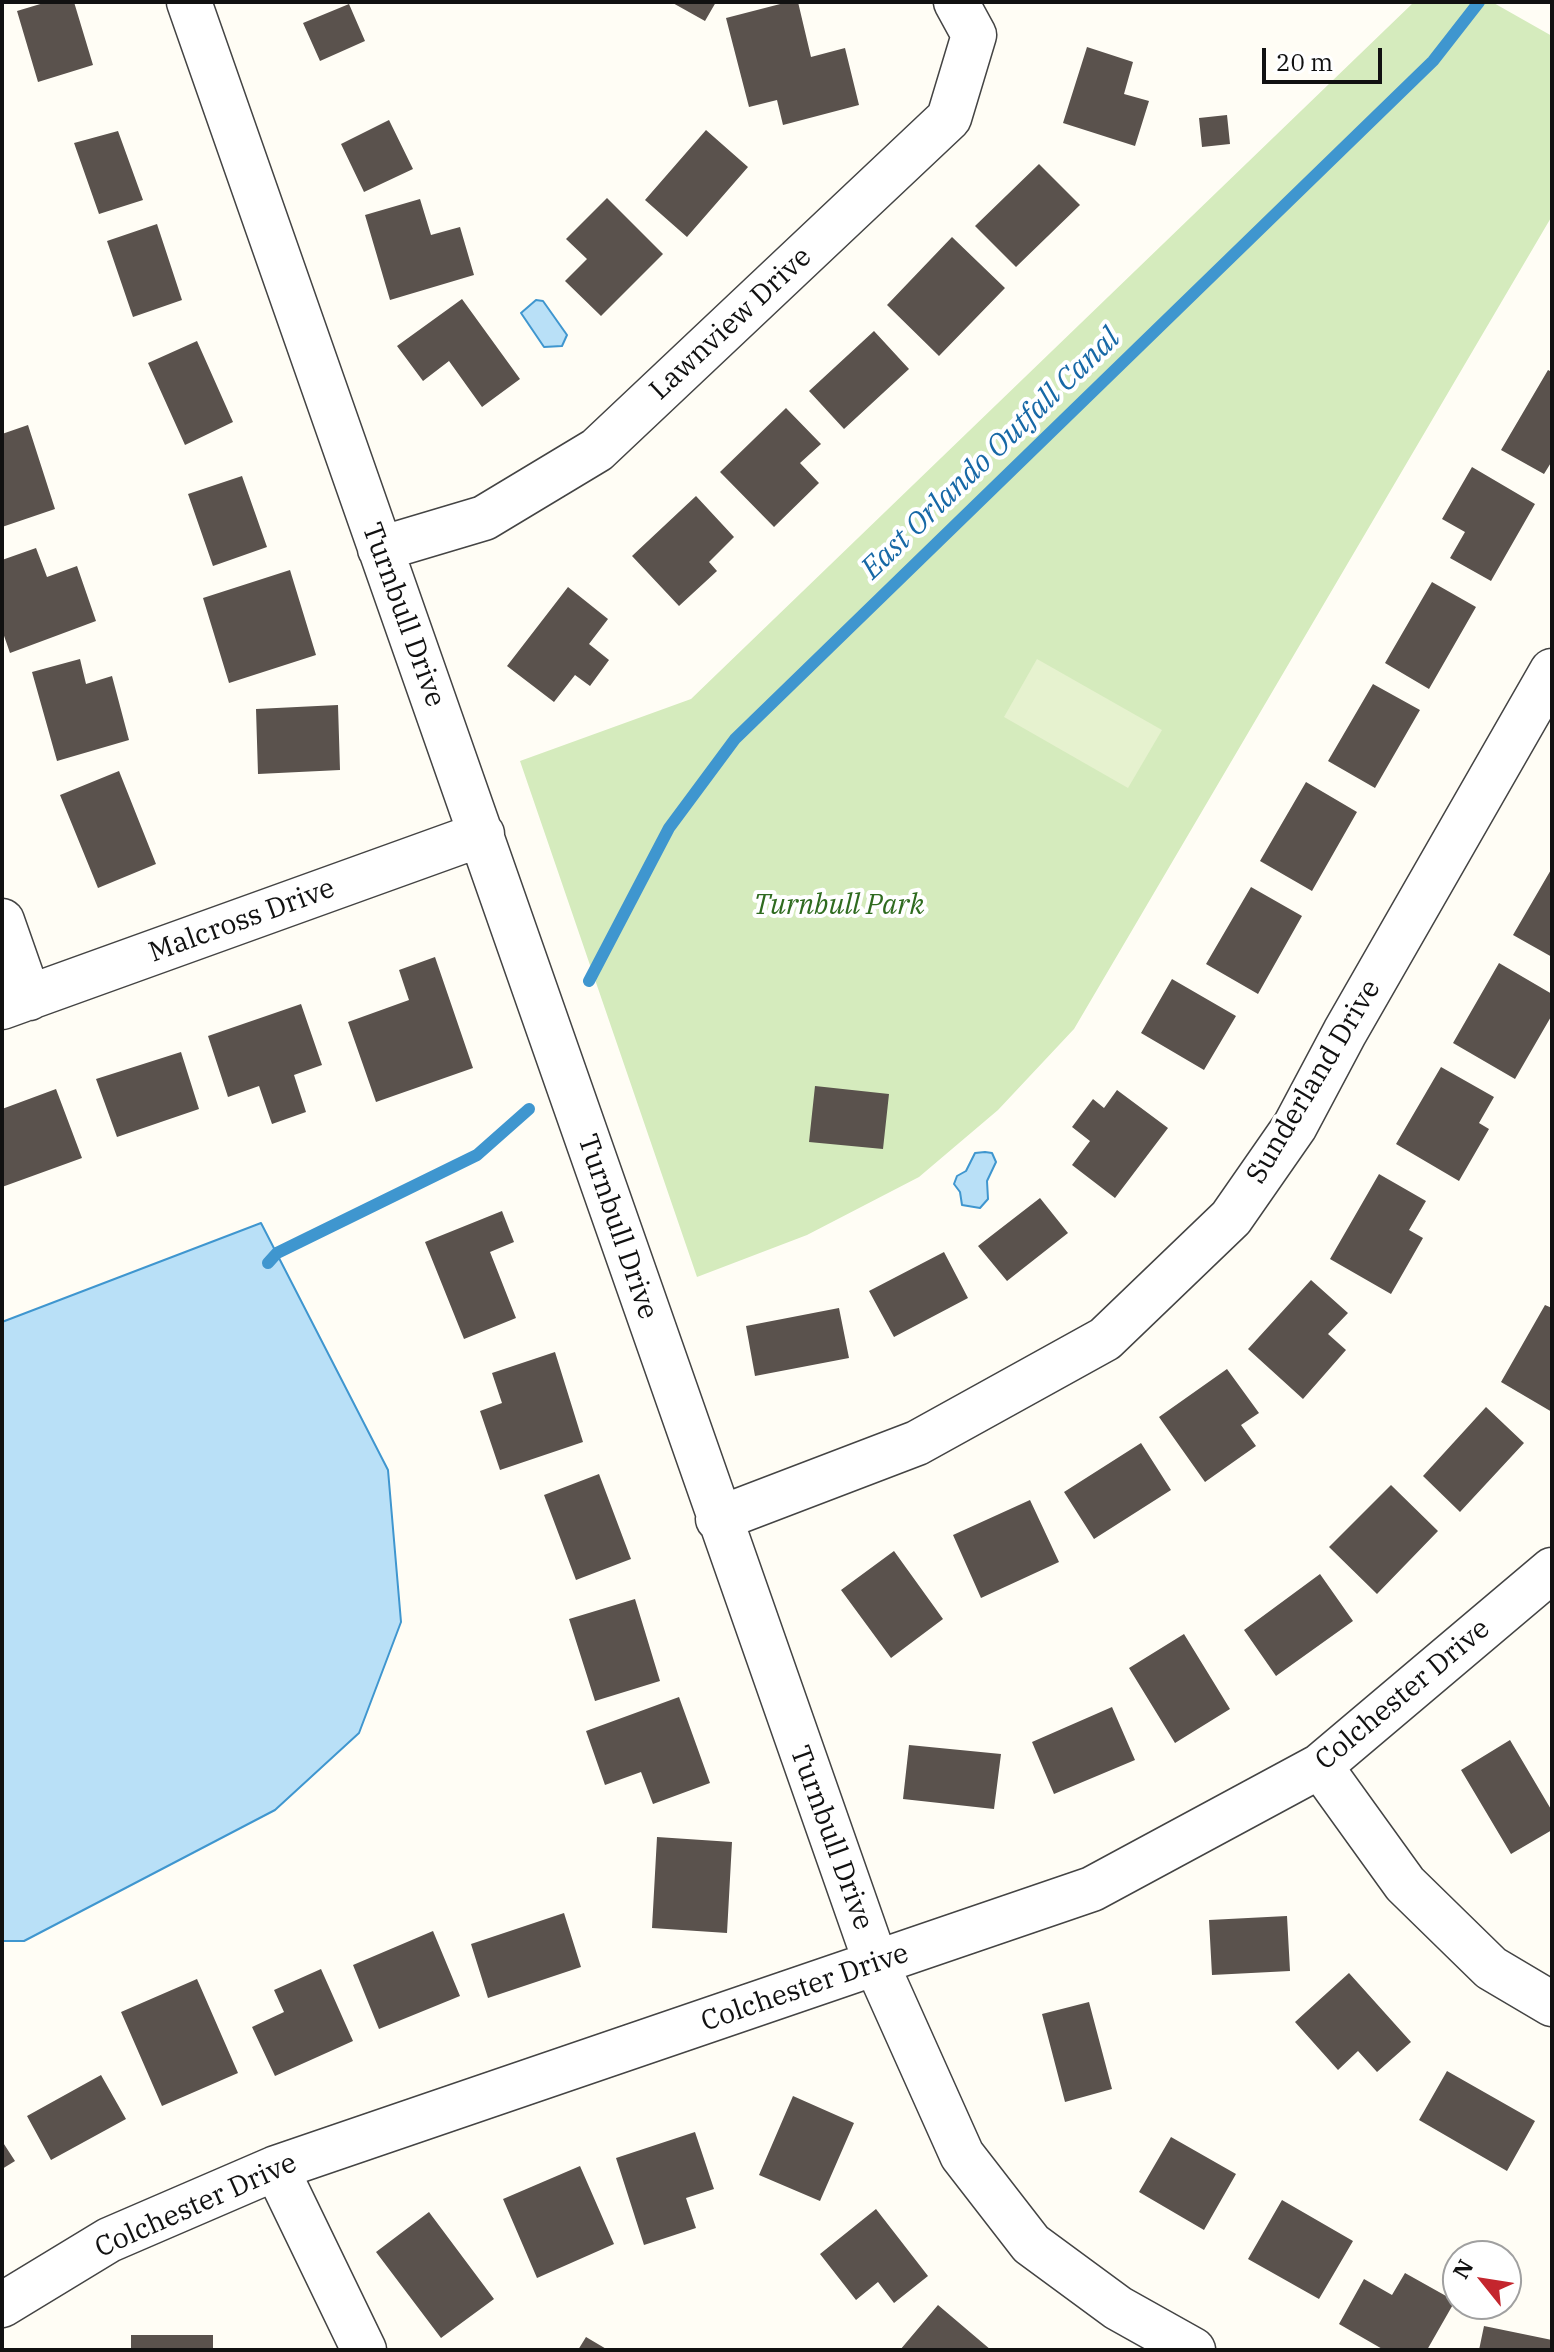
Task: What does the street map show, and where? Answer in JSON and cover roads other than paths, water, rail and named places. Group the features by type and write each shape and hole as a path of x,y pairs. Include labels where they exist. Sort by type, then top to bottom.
{"street":[{"name":"Turnbull Drive","path":"189,2 876,1963 962,2155 1031,2244 1118,2308 1193,2350"},
{"name":"Lawnview Drive","path":"380,549 484,518 597,450 949,118 974,35 956,2"},
{"name":"Sunderland Drive","path":"718,1519 917,1443 1105,1339 1231,1218 1295,1126 1345,1032 1552,671"},
{"name":"Malcross Drive","path":"15,1002 482,834"},
{"path":"2,921 15,1002"},
{"name":"Colchester Drive","path":"2,2305 109,2240 276,2168 1092,1889 1320,1766 1552,1570"},
{"path":"1320,1766 1405,1884 1491,1968 1552,2004"},
{"path":"276,2168 364,2350"}],"water":[{"path":"536,300 543,301 567,335 562,346 544,347 521,313"},
{"path":"975,1153 992,1153 996,1162 987,1181 988,1199 980,1208 962,1205 960,1192 954,1184 957,1176 966,1171"},
{"path":"261,1223 388,1470 401,1622 359,1733 275,1810 24,1941 2,1941 2,1322"}],"waterway":[{"name":"East Orlando Outfall Canal","path":"589,981 669,828 735,739 1433,61 1479,2"},
{"name":"East Orlando Outfall Canal","path":"268,1263 277,1253 477,1155 529,1109"}],"park label":[{"name":"Turnbull Park","path":"839,906"}]}
